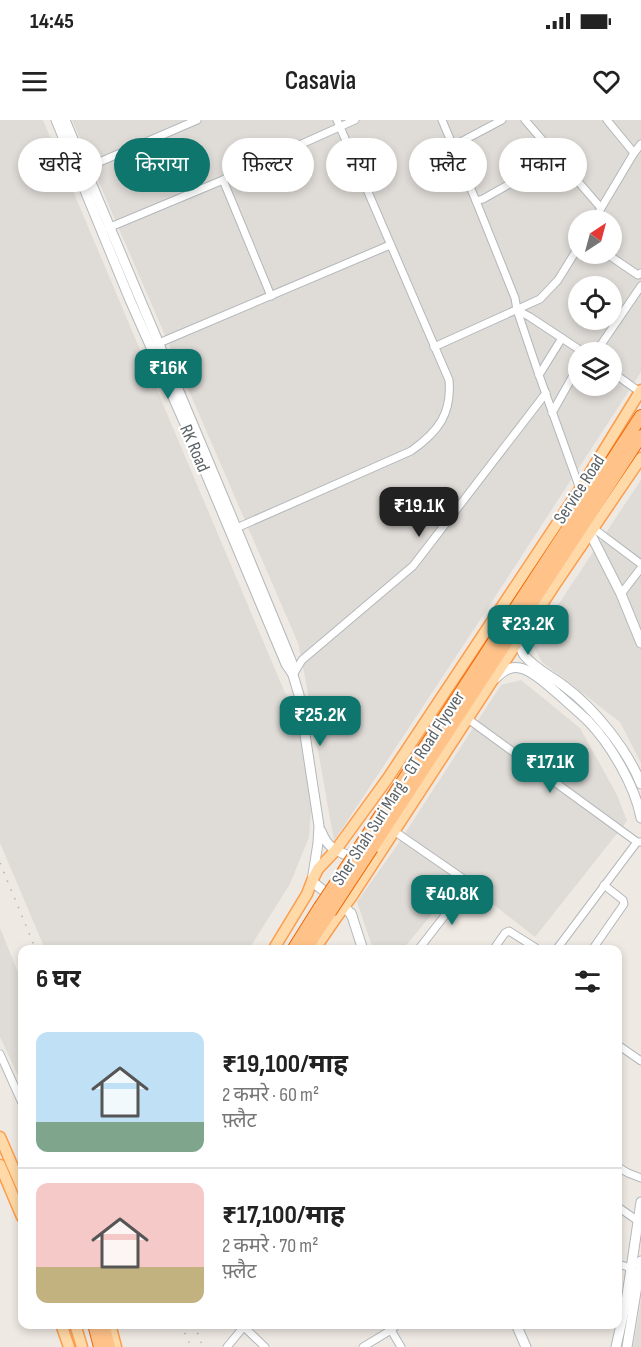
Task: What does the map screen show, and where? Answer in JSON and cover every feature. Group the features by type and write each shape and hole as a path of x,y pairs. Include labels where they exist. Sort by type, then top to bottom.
{"highway":[{"name":"Sher Shah Suri Marg - GT Road Flyover","path":"371,848 641,416"},
{"name":"Sher Shah Suri Marg - GT Road Flyover","path":"297,945 371,848 641,436"},
{"name":"Sher Shah Suri Marg - GT Road Flyover","path":"308,945 325,910"},
{"path":"95,1329 100,1347"},
{"path":"104,1329 109,1347"}],"main road":[{"name":"Service Road","path":"335,851 388,778 580,489 640,391"},
{"name":"Service Road","path":"363,879 371,848 394,831 542,605 639,464"},
{"path":"352,829 351,841 357,850 368,856 371,848"},
{"path":"276,945 307,894 323,862 335,851"},
{"path":"318,945 363,879"},
{"path":"0,1137 18,1179"},
{"path":"0,1165 18,1208"},
{"path":"64,1329 72,1347"},
{"path":"67,1329 72,1347"},
{"path":"77,1329 82,1347"},
{"path":"111,1329 116,1347"}],"street":[{"name":"RK Road","path":"56,120 65,138"},
{"name":"RK Road","path":"65,120 71,138"},
{"path":"102,161 197,120"},
{"path":"308,138 339,123 355,120"},
{"path":"442,120 450,138"},
{"path":"468,138 502,120"},
{"path":"525,120 540,138"},
{"path":"607,120 634,153"},
{"path":"233,529 411,451 436,431 447,409 450,392 449,380 339,123"},
{"path":"587,192 601,208 641,144"},
{"path":"105,229 222,180"},
{"path":"476,201 499,190"},
{"name":"RK Road","path":"90,192 130,300 292,663 319,826"},
{"path":"228,192 271,296"},
{"path":"472,192 515,298 539,375 580,489"},
{"name":"RK Road","path":"105,229 159,343 233,529"},
{"path":"159,343 390,245"},
{"path":"434,347 540,299 558,280 568,264"},
{"path":"622,264 638,275 641,273"},
{"path":"603,342 641,286"},
{"path":"518,310 568,342"},
{"path":"539,375 562,338"},
{"path":"622,379 640,391"},
{"path":"552,413 568,385"},
{"path":"293,675 302,660 413,566 546,393"},
{"path":"592,531 641,566 621,594"},
{"path":"592,531 641,643"},
{"path":"523,634 520,644 525,656 587,705 614,737 641,784"},
{"path":"494,679 507,669 527,670 550,686 590,723 629,782 641,818"},
{"path":"558,694 564,685"},
{"path":"468,719 639,842 560,945"},
{"path":"319,826 325,841 335,851 360,861 364,870 363,879"},
{"path":"319,826 312,881 344,906 352,916"},
{"path":"394,831 467,882 467,887 422,945"},
{"path":"595,945 624,904 623,900 604,885"},
{"path":"352,896 350,906 361,945"},
{"path":"497,945 509,931 528,945"},
{"path":"622,1048 641,1061"},
{"path":"0,1054 18,1094"},
{"path":"622,1169 641,1178"},
{"path":"622,1300 631,1268 641,1202"},
{"path":"622,1210 638,1221"},
{"path":"627,1347 641,1261"},
{"path":"622,1265 631,1268"},
{"path":"227,1347 242,1329"},
{"path":"248,1329 265,1347"},
{"path":"518,1329 526,1347"},
{"path":"616,1347 618,1329"},
{"path":"363,1347 391,1330 401,1347"}],"shaded area":[{"path":"0,120 43,120 51,138 18,138 18,192 73,192 285,693 297,706 311,810 309,837 290,884 252,945 43,945 0,843"},
{"path":"72,120 641,120 641,372 334,841 298,643 102,189 102,138 80,138"},
{"path":"641,480 641,763 620,722 542,662 532,644"},
{"path":"521,680 580,728 617,795 627,821 535,937 461,879 406,945 372,945 357,902 398,844 501,685"},
{"path":"0,928 18,972 18,1075 0,1037"},
{"path":"641,1300 641,1347 633,1347"}],"railway":[{"path":"0,863 34,945"},
{"path":"183,1329 191,1347"},
{"path":"196,1329 203,1347"}]}
